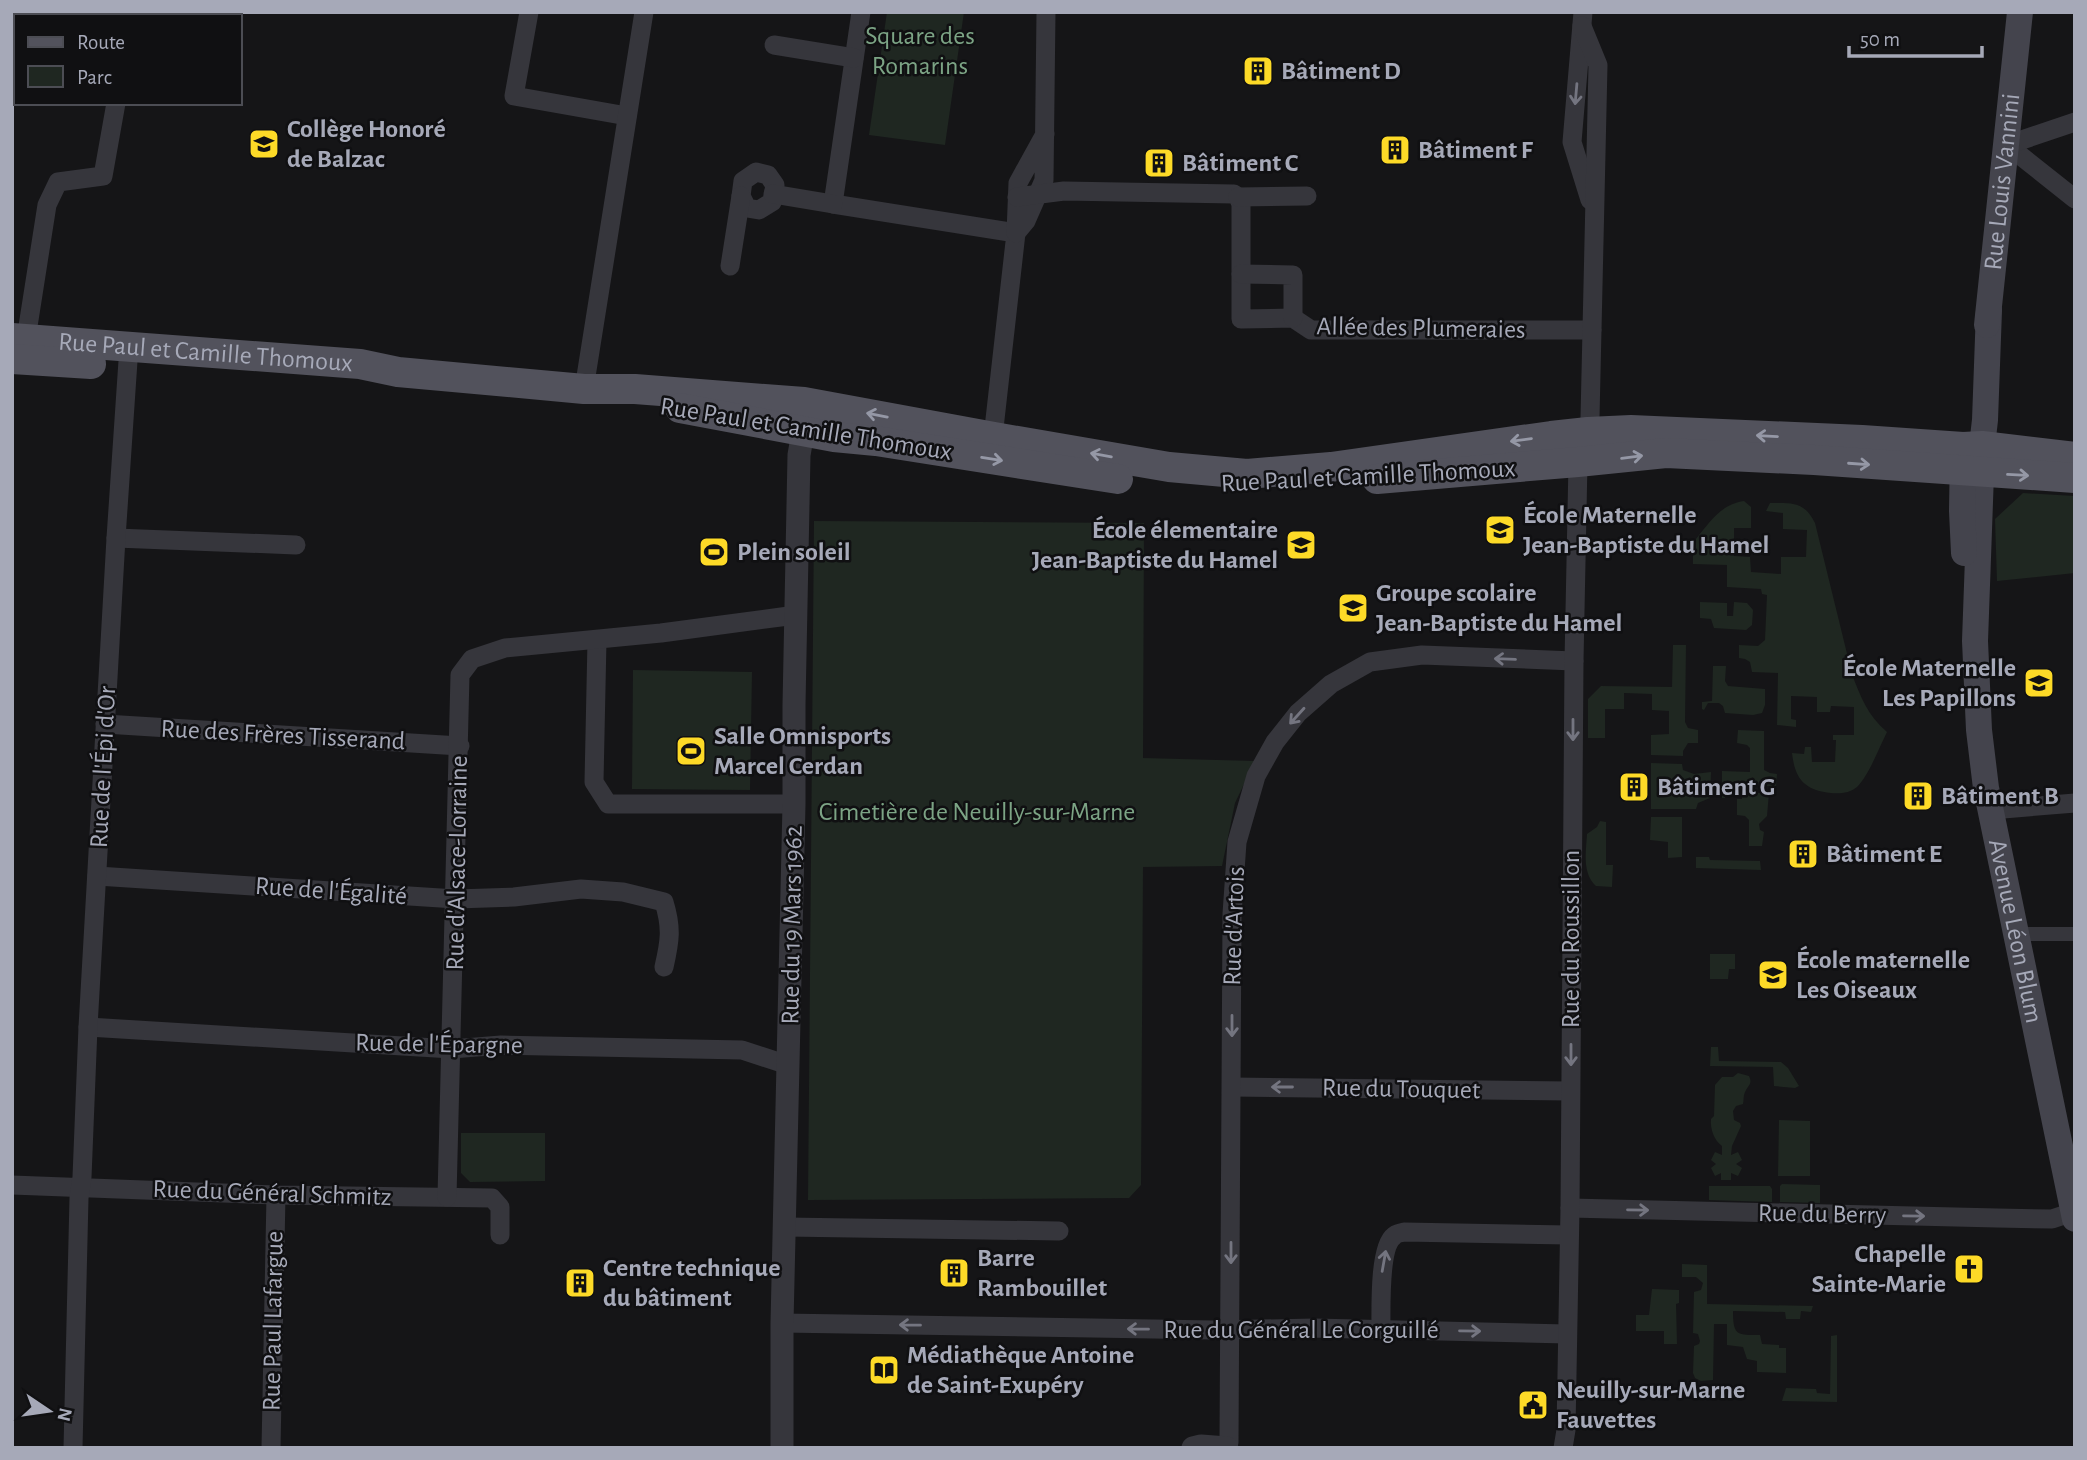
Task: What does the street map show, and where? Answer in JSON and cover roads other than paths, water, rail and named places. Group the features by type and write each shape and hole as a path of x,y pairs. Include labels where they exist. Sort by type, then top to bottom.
{"main road":[{"name":"Rue Louis Vannini","path":"1972,459 1985,420 1989,310 2020,12"},
{"name":"Rue Paul et Camille Thomoux","path":"17,345 128,356 360,365 398,372 584,388 635,389 804,402 1169,467 1247,474 1331,467 1588,432 1676,432 1862,440 2075,478"},
{"name":"Rue Paul et Camille Thomoux","path":"584,388 620,398 803,432 1160,485 1276,487 1666,453 1814,460 2075,457"},
{"name":"Avenue Léon Blum","path":"1972,459 1962,511 1968,603 1975,642 1979,730 1991,810 2074,1216"}],"street":[{"path":"529,12 514,96 627,116"},
{"path":"584,388 644,12"},
{"path":"833,204 861,12"},
{"path":"1016,233 1027,221 1040,194 1045,172 1046,12"},
{"name":"Rue du Roussillon","path":"1563,1448 1566,1430 1570,1208 1578,462 1588,432 1596,218 1598,65 1583,19"},
{"path":"774,45 855,58"},
{"path":"17,345 47,205 58,182 103,176 116,105"},
{"path":"2007,145 2075,122"},
{"path":"993,437 1016,233 1018,183 1045,134"},
{"path":"2007,145 2075,199"},
{"path":"730,266 743,181 755,172 768,175 775,185 772,202 760,210 747,208 741,197"},
{"path":"1017,197 1064,191 1229,192 1238,197 1307,196"},
{"path":"773,194 1016,233"},
{"name":"Allée des Plumeraies","path":"1238,197 1241,204 1241,318 1293,318 1311,330 1592,330"},
{"path":"1241,274 1293,275 1293,318"},
{"name":"Rue de l'Épi d'Or","path":"74,1448 80,1187 128,356"},
{"name":"Rue du 19 Mars 1962","path":"782,1448 782,1323 786,1227 799,455 804,402"},
{"path":"116,538 296,545"},
{"name":"Rue d'Alsace-Lorraine","path":"447,1197 460,675 472,659 505,648 597,640 796,615"},
{"path":"597,640 594,782 608,804 794,803"},
{"name":"Rue d'Artois","path":"1227,1448 1232,914 1237,842 1256,776 1276,742 1298,713 1331,684 1370,662 1422,655 1574,661"},
{"name":"Rue des Frères Tisserand","path":"105,724 460,746"},
{"path":"1991,810 2075,803"},
{"name":"Rue de l'Égalité","path":"97,876 456,899 514,897 581,889 623,892 664,902 671,923 664,967"},
{"path":"2016,934 2075,934"},
{"name":"Rue de l'Épargne","path":"88,1027 452,1049 501,1045 742,1050 788,1065"},
{"name":"Rue du Touquet","path":"1232,1087 1570,1091"},
{"name":"Rue du Général Schmitz","path":"12,1185 276,1195 492,1198 500,1207 500,1235"},
{"name":"Rue Paul Lafargue","path":"271,1448 276,1195"},
{"name":"Rue du Berry","path":"1570,1208 1997,1219 2052,1219 2074,1216"},
{"path":"786,1227 1059,1231"},
{"path":"1381,1329 1382,1268 1387,1245 1394,1236 1404,1232 1569,1235"},
{"name":"Rue du Général Le Corguillé","path":"782,1323 1314,1328 1567,1334"},
{"path":"1193,1448 1227,1448"}],"place":[{"name":"Bâtiment D","path":"1258,71"},
{"name":"Collège Honoré de Balzac","path":"264,144"},
{"name":"Bâtiment F","path":"1395,150"},
{"name":"Bâtiment C","path":"1159,163"},
{"name":"École Maternelle Jean-Baptiste du Hamel","path":"1500,530"},
{"name":"École élementaire Jean-Baptiste du Hamel","path":"1301,545"},
{"name":"Plein soleil","path":"714,552"},
{"name":"Groupe scolaire Jean-Baptiste du Hamel","path":"1353,608"},
{"name":"École Maternelle Les Papillons","path":"2039,683"},
{"name":"Salle Omnisports Marcel Cerdan","path":"691,751"},
{"name":"Bâtiment G","path":"1634,787"},
{"name":"Bâtiment B","path":"1918,796"},
{"name":"Bâtiment E","path":"1803,854"},
{"name":"École maternelle Les Oiseaux","path":"1773,975"},
{"name":"Chapelle Sainte-Marie","path":"1969,1269"},
{"name":"Barre Rambouillet","path":"954,1273"},
{"name":"Centre technique du bâtiment","path":"580,1283"},
{"name":"Médiathèque Antoine de Saint-Exupéry","path":"884,1370"},
{"name":"Neuilly-sur-Marne Fauvettes","path":"1533,1405"}],"park label":[{"name":"Square des Romarins","path":"920,51"},
{"name":"Cimetière de Neuilly-sur-Marne","path":"977,812"}]}
